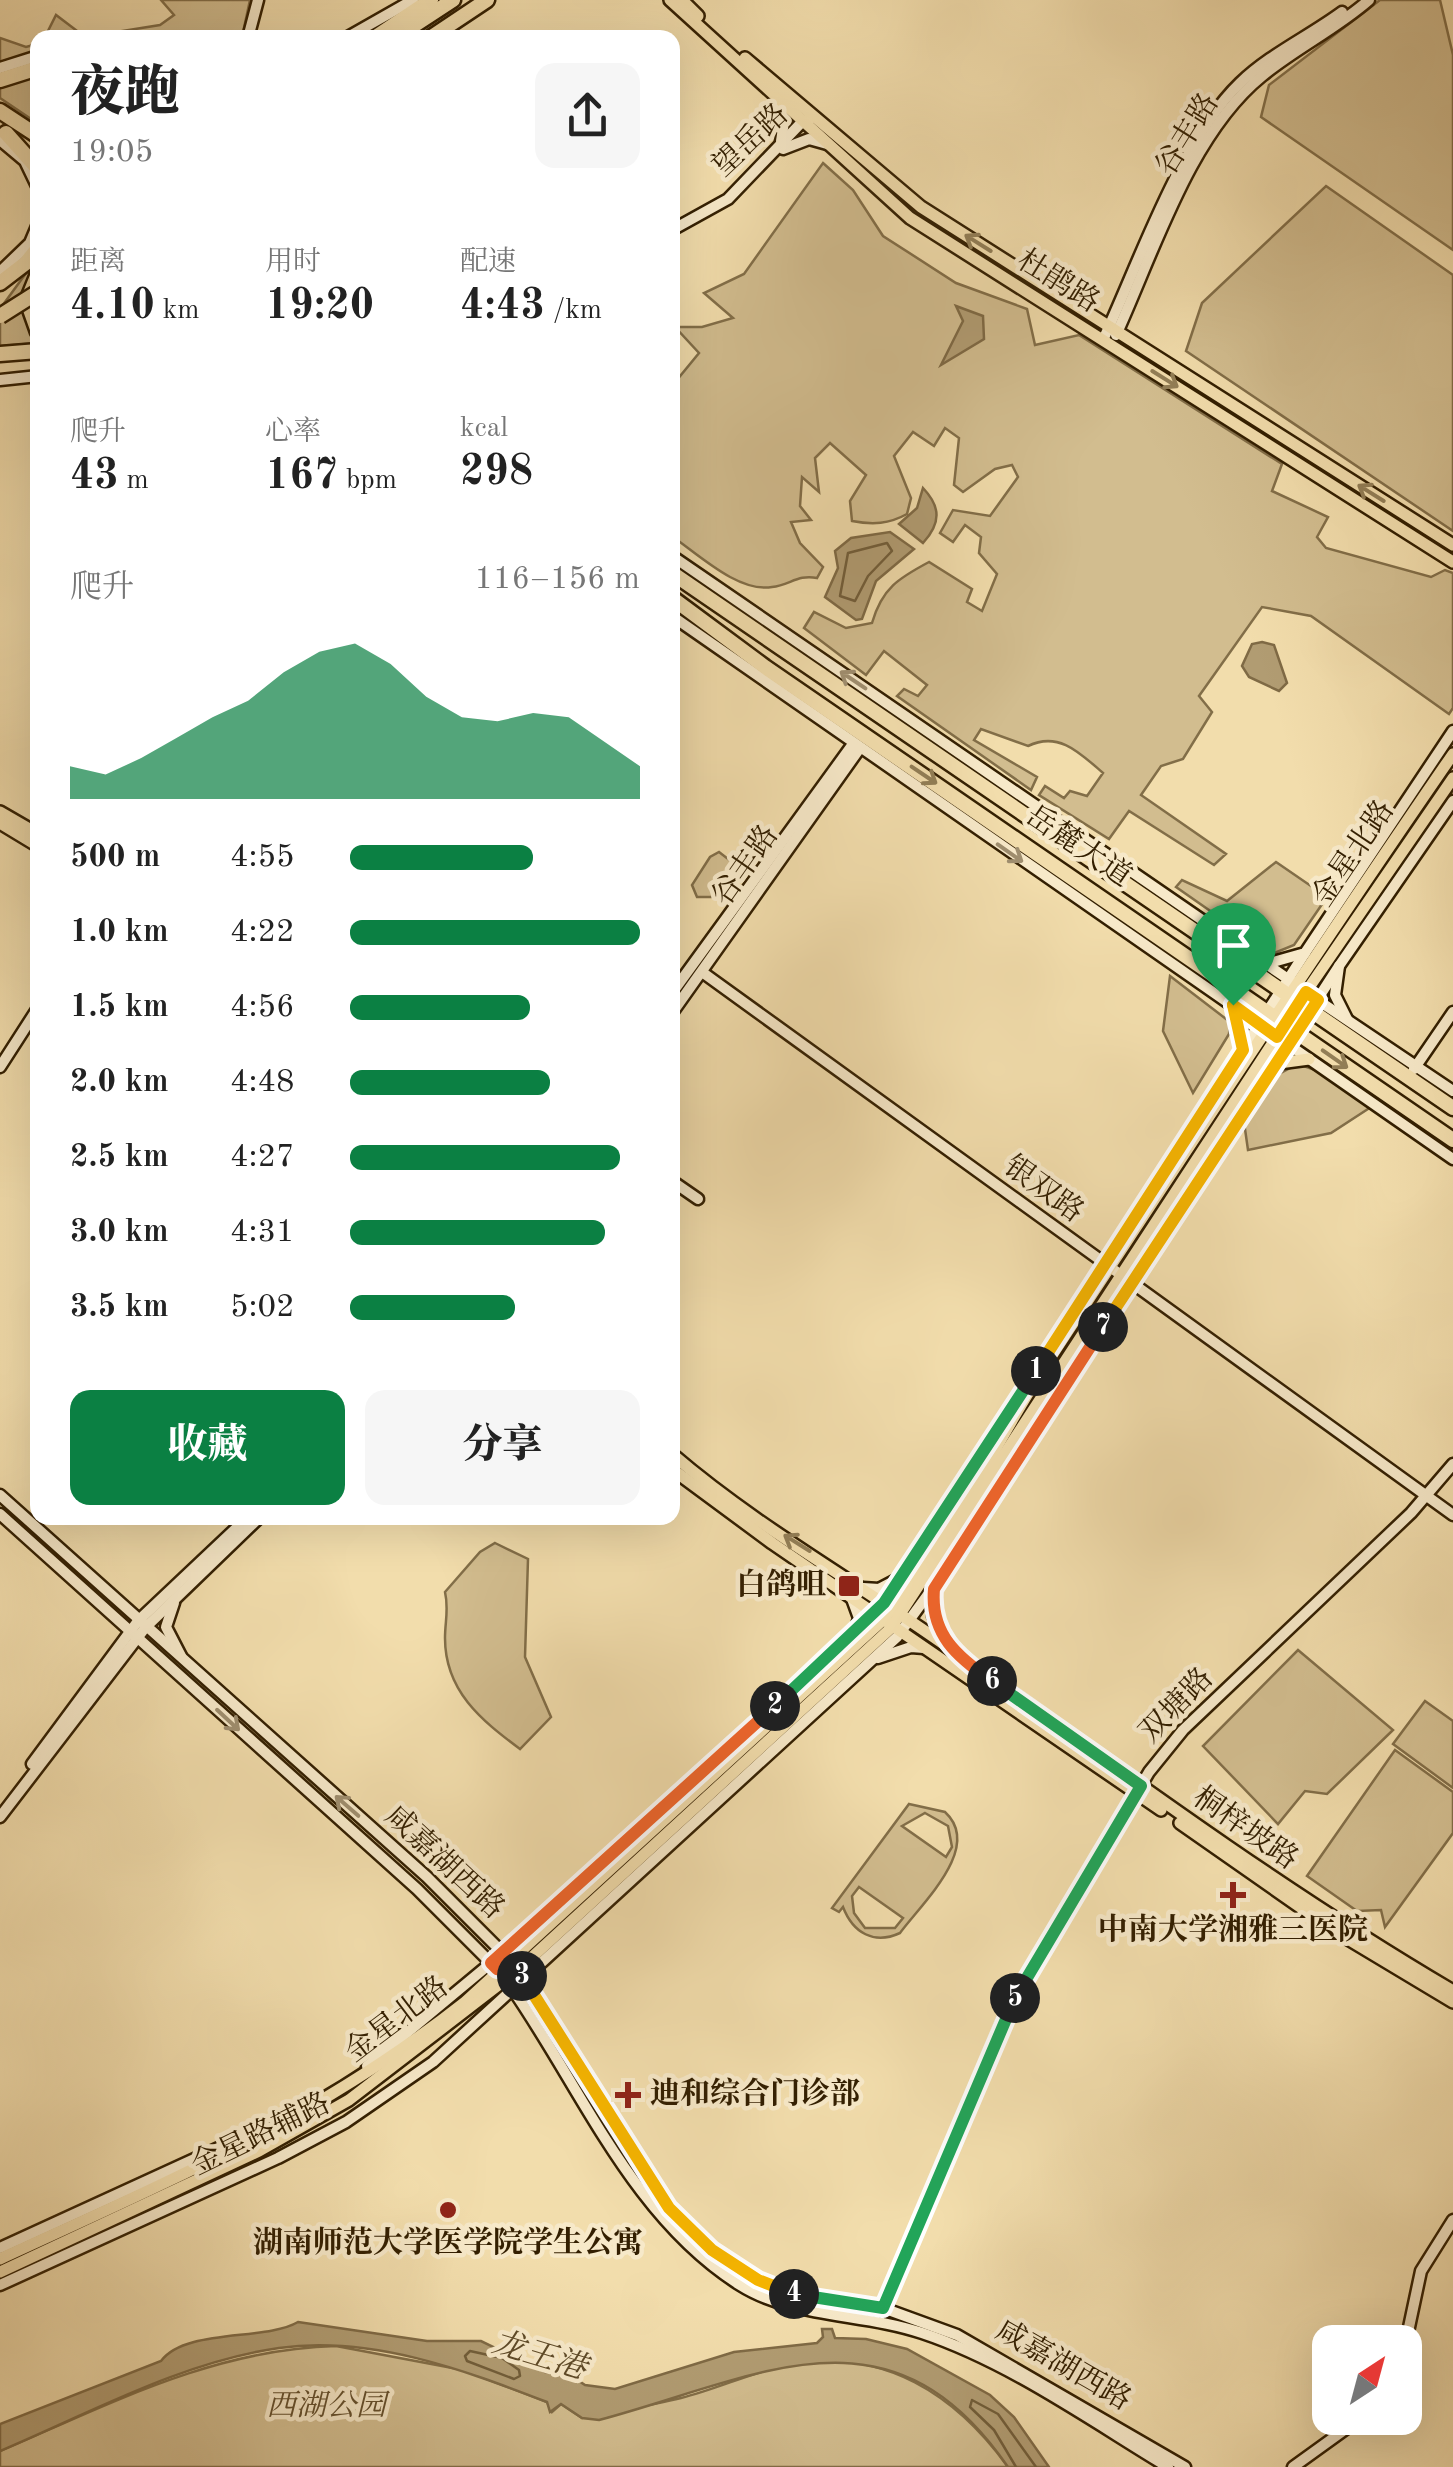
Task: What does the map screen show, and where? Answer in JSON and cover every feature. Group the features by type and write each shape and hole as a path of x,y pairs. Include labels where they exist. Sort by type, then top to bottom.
{"highway":[{"path":"415,18 431,0"},
{"path":"390,30 453,0"},
{"path":"415,18 473,0"},
{"path":"442,30 487,0"},
{"path":"0,80 30,71"},
{"path":"0,111 30,131"},
{"path":"2,134 30,150"},
{"path":"2,134 30,161"},
{"path":"0,283 30,259"},
{"path":"0,294 30,282"},
{"path":"0,316 30,286"},
{"path":"0,354 30,352"},
{"name":"岳麓大道","path":"680,578 1412,1072 1453,1108"},
{"name":"岳麓大道","path":"680,604 765,668 1277,1027 1453,1140"}],"main road":[{"name":"杜鹃路","path":"670,0 776,97 921,207 1453,545"},
{"name":"杜鹃路","path":"682,0 827,144 910,218 1453,562"},
{"name":"金星北路","path":"0,2272 259,2151 334,2109 509,1985 513,1965 893,1617 1116,1274 1253,1074 1277,1027 1453,754"},
{"name":"金星北路","path":"1298,994 1453,778"},
{"path":"0,812 30,829"},
{"path":"0,823 30,841"},
{"path":"1233,1005 1244,1056"},
{"name":"金星北路","path":"1116,1274 1244,1056 1277,1027"},
{"path":"1253,1074 1276,1064 1308,1059"},
{"name":"桐梓坡路","path":"680,1461 717,1492 893,1617 954,1652 1333,1930 1453,2002"},
{"name":"桐梓坡路","path":"680,1474 738,1520 856,1591"},
{"name":"桐梓坡路","path":"893,1617 929,1649 1320,1912 1453,1991"},
{"name":"金星北路","path":"0,2259 252,2143 341,2092 405,2049 494,1966 513,1965"}],"street":[{"path":"250,30 258,0"},
{"path":"453,30 496,0"},
{"name":"谷丰路","path":"1114,329 1190,151 1222,101 1263,63 1359,0"},
{"name":"谷丰路","path":"1107,343 1188,177 1231,106 1262,76 1369,0"},
{"path":"374,30 415,18"},
{"path":"0,68 30,59"},
{"path":"776,97 784,122 777,152"},
{"name":"望岳路","path":"680,225 728,198 807,120"},
{"path":"2,134 30,172"},
{"path":"777,152 809,139 827,144"},
{"path":"0,272 30,243"},
{"path":"0,380 30,377"},
{"path":"680,561 1266,964 1298,994 1348,1020 1412,1072 1453,1092"},
{"path":"680,622 1233,1005 1277,1027 1308,1059 1453,1159"},
{"path":"872,1660 893,1617 904,1576 1116,1274 1276,1064 1277,1027 1298,994 1305,952 1453,731"},
{"name":"谷丰路","path":"680,1003 856,746"},
{"name":"谷丰路","path":"680,983 856,746"},
{"path":"1298,994 1339,966 1453,801"},
{"path":"1266,964 1305,952"},
{"path":"1339,966 1336,995 1348,1020"},
{"name":"银双路","path":"702,972 1453,1515"},
{"path":"1412,1072 1453,1012"},
{"path":"0,1067 30,1020"},
{"path":"680,1187 698,1200"},
{"path":"513,1965 854,1633 893,1617 934,1589 1116,1274"},
{"name":"双塘路","path":"883,2308 1006,2014 1139,1790 1183,1730 1427,1496 1453,1464"},
{"name":"咸嘉湖西路","path":"0,1495 30,1525"},
{"name":"咸嘉湖西路","path":"0,1514 137,1631 187,1665 427,1878 513,1965 669,2208 712,2250 758,2280 803,2297 883,2308 958,2335 1185,2467"},
{"name":"咸嘉湖西路","path":"30,1525 137,1631 417,1889 494,1966 638,2186 662,2217 740,2285 784,2302 895,2325 952,2345 1168,2467"},
{"path":"0,1806 137,1631 241,1525"},
{"path":"0,1817 137,1631 252,1525"},
{"path":"854,1633 858,1618 856,1591 879,1589 904,1576"},
{"path":"934,1589 933,1616 954,1652"},
{"path":"178,1595 166,1627 187,1665"},
{"path":"513,1965 872,1660 911,1647 929,1649"},
{"path":"475,1976 477,1949"},
{"name":"金星路辅路","path":"0,2248 306,2105 356,2074 475,1976 494,1966"},
{"name":"金星路辅路","path":"0,2285 278,2158 346,2122 433,2062 509,1985"},
{"path":"1409,2325 1421,2271 1453,2220"},
{"path":"1293,2467 1337,2435"}],"green space":[{"path":"161,0 250,0 244,30 129,30 160,25 174,15"},
{"path":"1380,0 1440,0 1453,55 1453,250 1261,117 1269,85"},
{"path":"56,15 76,30 48,30"},
{"path":"0,38 30,46 30,118 0,98"},
{"path":"823,163 853,190 883,236 956,283 1027,309 1035,345 1079,335 1282,464 1272,491 1328,517 1317,537 1326,548 1431,577 1445,570 1453,573 1453,708 1449,714 1311,616 1262,607 1199,696 1212,712 1183,759 1161,766 1141,795 1226,854 1214,865 1129,811 1109,839 1039,795 1045,786 1064,798 1070,791 1087,796 1103,773 1077,752 1050,741 1028,746 981,729 974,740 1037,777 1031,790 897,696 904,689 918,696 927,685 884,651 866,675 804,628 814,612 846,628 872,623 893,585 929,562 972,589 967,602 982,611 997,574 979,553 981,537 965,525 953,542 940,533 953,510 990,516 1018,477 1012,465 995,469 963,492 954,485 959,438 945,428 934,446 913,432 894,456 911,498 907,514 887,522 860,522 852,521 850,501 866,475 830,443 815,458 819,492 802,477 800,506 811,520 791,522 800,543 823,567 817,578 804,577 772,587 746,584 680,542 680,376 699,353 680,332 680,327 702,327 733,318 704,293 744,274"},
{"path":"1326,186 1453,275 1453,531 1186,351 1202,303"},
{"path":"30,268 30,344 0,346 0,309"},
{"path":"719,852 732,862 731,872 713,897 697,897 692,885 710,857"},
{"path":"1276,862 1327,897 1294,945 1272,954 1176,887 1182,880 1227,901"},
{"path":"1170,976 1230,1022 1229,1034 1193,1093 1163,1031"},
{"path":"1298,1064 1318,1071 1371,1107 1331,1133 1248,1150 1244,1122 1275,1076"},
{"path":"495,1543 528,1559 525,1657 551,1717 520,1749 468,1702 451,1674 447,1657 445,1592 480,1552"},
{"path":"1298,1650 1393,1730 1327,1794 1305,1791 1278,1824 1203,1746"},
{"path":"1425,1701 1453,1721 1453,1788 1393,1744"},
{"path":"1395,1750 1453,1792 1453,1833 1385,1927 1381,1910 1357,1911 1307,1876"},
{"path":"909,1804 945,1812 955,1826 954,1857 900,1933 873,1937 852,1924 843,1907 839,1912 832,1908","holes":["925,1813 948,1826 952,1847 946,1857 902,1826","859,1887 903,1918 895,1928 865,1928 854,1913 852,1896"]},
{"name":"西湖公园","path":"336,2346 463,2370 547,2402 552,2412 561,2404 582,2418 681,2398 792,2364 857,2363 915,2383 941,2399 988,2441 1008,2467 0,2467 0,2451 163,2382 248,2357"}],"water":[{"path":"956,306 983,316 984,339 941,365 963,321"},
{"path":"923,488 936,508 936,522 923,543 899,524 917,508"},
{"path":"890,532 914,549 876,581 862,619 856,620 825,597 838,568 835,551 851,538"},
{"path":"1252,644 1274,645 1287,683 1279,691 1249,677 1242,666"},
{"name":"龙王港","path":"298,2322 427,2341 481,2341 545,2372 573,2377 585,2385 615,2389 734,2352 817,2343 823,2337 822,2329 832,2329 835,2338 866,2339 907,2349 990,2395 1014,2417 1049,2467 1008,2467 963,2414 917,2381 869,2366 820,2363 768,2371 599,2420 582,2418 561,2404 550,2412 547,2402 416,2358 348,2346 314,2345 243,2355 171,2377 0,2451 0,2424 161,2361 188,2344 284,2328"}],"place":[{"name":"白鸽咀","path":"849,1586"},
{"name":"中南大学湘雅三医院","path":"1233,1895"},
{"name":"迪和综合门诊部","path":"628,2095"},
{"name":"湖南师范大学医学院学生公寓","path":"448,2210"}],"route":[{"path":"1306,992 1318,1000 934,1589 933,1616 954,1652 1141,1786 1006,2014 883,2308 803,2297 758,2280 712,2250 669,2208 518,1970 510,1960 497,1969 491,1963 884,1603 1243,1050 1233,1005 1277,1037 1306,992"}]}
